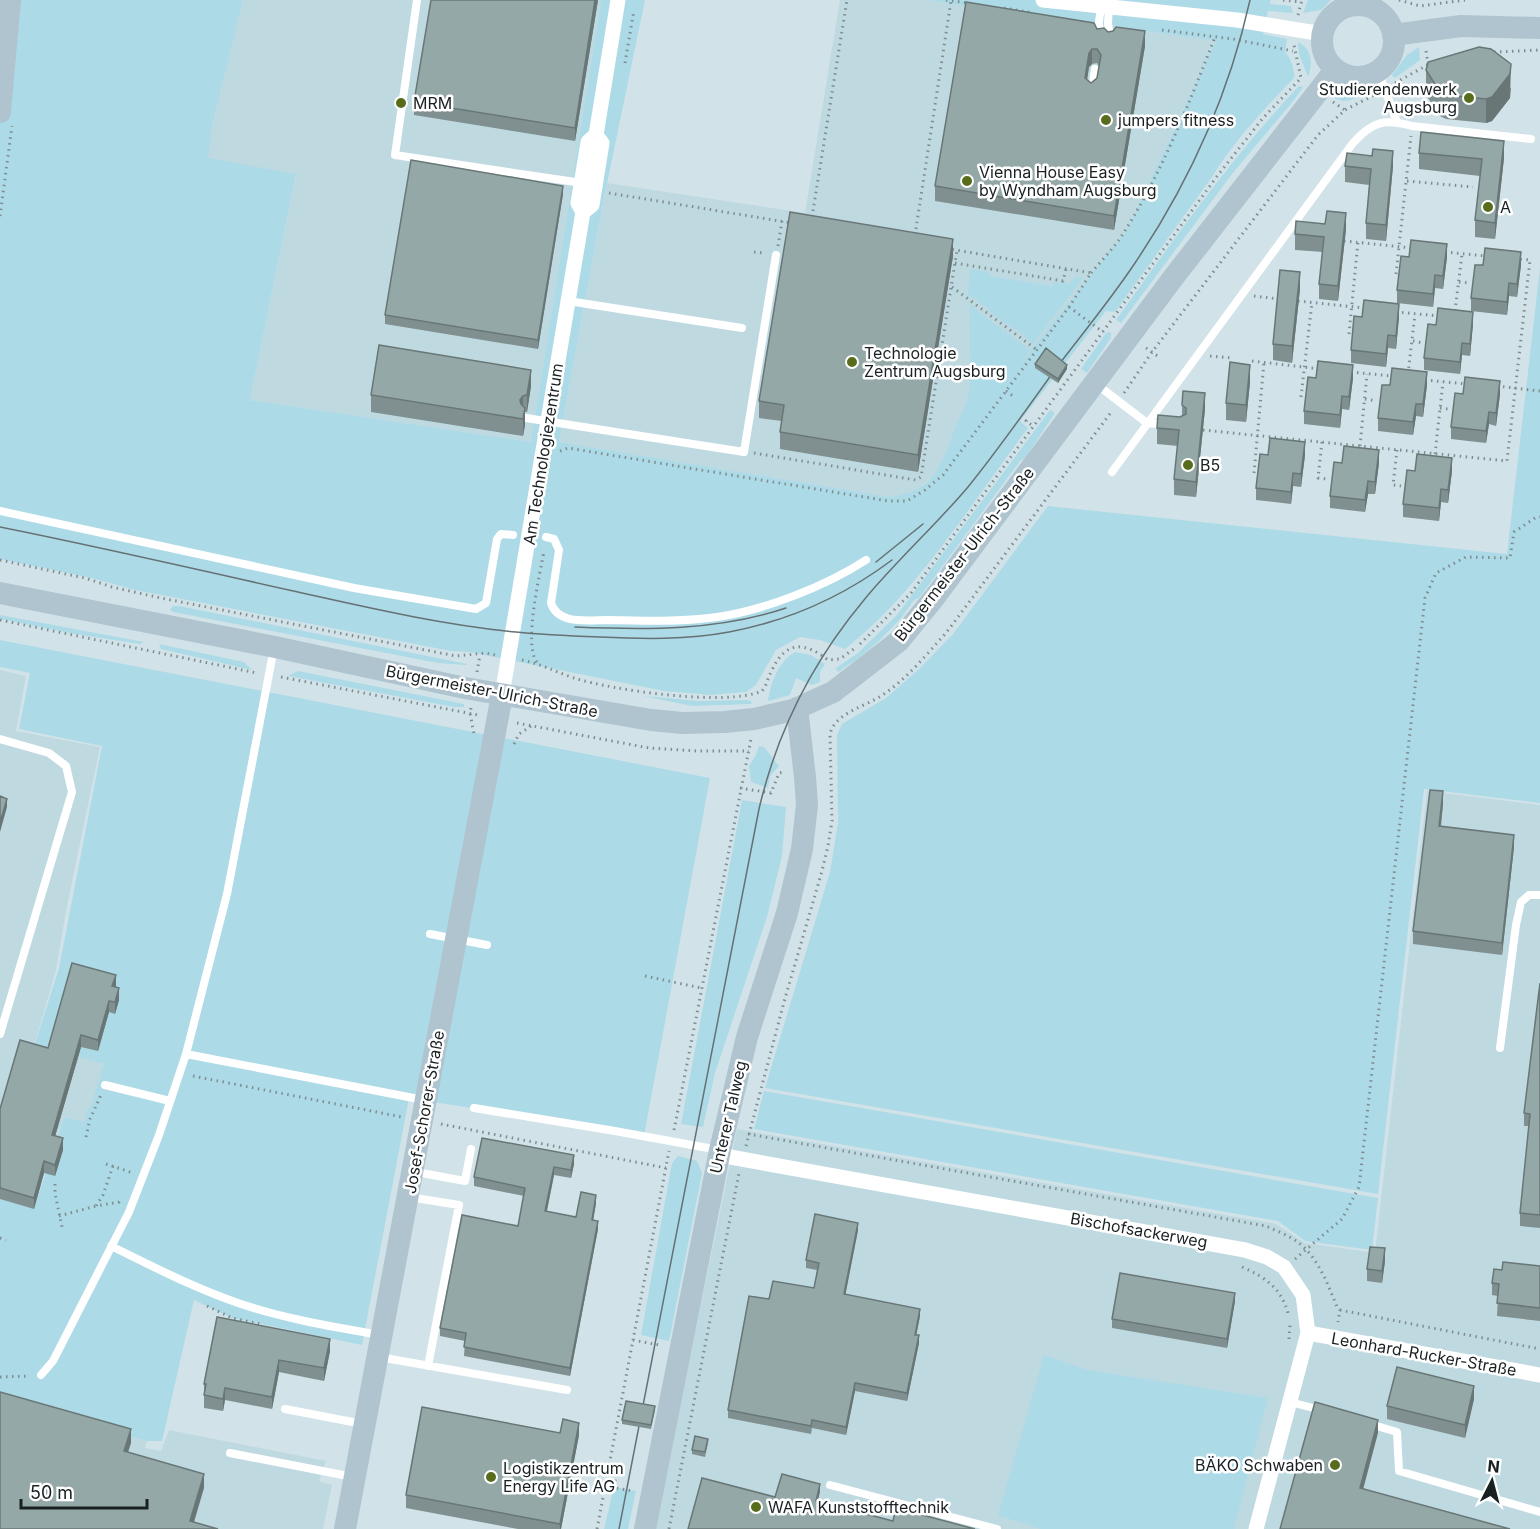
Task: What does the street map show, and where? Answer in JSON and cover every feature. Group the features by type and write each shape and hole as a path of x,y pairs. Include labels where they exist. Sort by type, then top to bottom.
{"main road":[{"path":"0,112 9,0"},
{"path":"1350,3 1374,9 1389,23 1393,35 1392,52 1382,80 1350,77 1335,70 1324,54 1322,46 1326,23 1350,3"},
{"path":"1393,35 1461,26 1540,28"},
{"name":"Bürgermeister-Ulrich-Straße","path":"0,593 275,647 502,695 639,718 682,723 717,722 754,719 797,708 833,692 899,641 934,598 1173,278 1335,70"},
{"name":"Josef-Schorer-Straße","path":"345,1529 502,695"},
{"name":"Unterer Talweg","path":"645,1529 720,1153 747,1037 787,913 802,849 807,805 797,708"}],"street":[{"name":"Am Technologiezentrum","path":"502,695 583,212 592,205 589,184 602,143 596,135 618,0"},
{"path":"1044,0 1167,10 1323,34"},
{"name":"Bischofsackerweg","path":"720,1153 1245,1250 1267,1257 1284,1267 1303,1295 1308,1333 1256,1529"},
{"name":"Leonhard-Rucker-Straße","path":"1308,1333 1540,1375"}],"lane":[{"path":"417,0 395,155 589,184"},
{"path":"1100,38 1099,22 1105,6"},
{"path":"1105,6 1110,40"},
{"path":"1091,91 1095,69"},
{"path":"1382,80 1398,122"},
{"path":"1112,472 1241,294 1353,143 1367,128 1380,123 1398,122 1412,126 1531,139"},
{"path":"526,418 744,452 776,255"},
{"path":"568,301 742,328"},
{"path":"1095,383 1147,423 1181,427"},
{"path":"0,511 354,588 476,609 486,603 496,539 501,534 513,535"},
{"path":"546,537 554,539 559,550 551,603 553,611 566,619 646,621 717,617 775,602 844,574 866,560"},
{"path":"41,1375 53,1361 129,1212 144,1176 186,1054 227,894 275,647"},
{"path":"0,739 49,753 66,766 72,792 0,1034"},
{"path":"1500,1048 1521,902 1529,895 1540,896"},
{"path":"430,934 487,945"},
{"path":"186,1054 426,1100"},
{"path":"105,1085 170,1101"},
{"path":"474,1108 672,1141 720,1153"},
{"path":"413,1172 465,1181 471,1149"},
{"path":"409,1197 459,1204 429,1366"},
{"path":"111,1246 198,1288 242,1305 380,1346 429,1366 567,1390"},
{"path":"1290,1402 1329,1412"},
{"path":"285,1409 364,1425"},
{"path":"1363,1422 1397,1432 1399,1471 1540,1512"},
{"path":"230,1453 355,1477"},
{"path":"830,1485 997,1529"}],"path":[{"path":"811,226 847,0"},
{"path":"914,243 951,0"},
{"path":"0,560 85,578 111,587 160,598 456,656 486,653 538,663 576,679 649,693 706,698 746,696 762,691 778,657 795,646 817,652 828,660 840,659 860,645 911,593 1231,159 1263,118 1301,78 1293,51 1294,29 1302,1 1283,0"},
{"path":"1399,0 1420,6 1465,0"},
{"path":"543,448 560,451 568,448 888,501 907,501 925,490 943,475 1069,307 1091,273 1119,239 1150,186 1183,119 1215,37"},
{"path":"1485,53 1540,50"},
{"path":"830,759 832,727 846,715 882,695 916,666 946,633 1119,401 1152,352 1318,135 1382,80 1437,61"},
{"path":"1396,274 1412,126"},
{"path":"1407,181 1473,187"},
{"path":"589,184 604,186 605,192 801,224"},
{"path":"776,255 782,221"},
{"path":"1344,241 1420,249"},
{"path":"1349,334 1358,242"},
{"path":"946,248 1091,273"},
{"path":"744,452 916,480 921,477 957,250"},
{"path":"1441,251 1496,257"},
{"path":"1455,318 1462,254"},
{"path":"1203,430 1507,461 1530,261 1507,258"},
{"path":"956,263 1063,281 1066,269"},
{"path":"1459,282 1469,282"},
{"path":"952,287 1037,350"},
{"path":"1241,294 1279,299"},
{"path":"1298,301 1372,309"},
{"path":"1301,397 1312,302"},
{"path":"1069,307 1103,332"},
{"path":"1394,311 1445,317"},
{"path":"1408,378 1415,314"},
{"path":"1412,341 1423,343"},
{"path":"1197,354 1232,358"},
{"path":"1252,361 1326,369"},
{"path":"1254,473 1264,362"},
{"path":"1347,371 1398,377"},
{"path":"1360,446 1367,374"},
{"path":"1419,379 1474,384"},
{"path":"1435,454 1443,382"},
{"path":"1494,386 1540,391"},
{"path":"1006,391 1013,396"},
{"path":"1365,399 1376,401"},
{"path":"1440,408 1448,409"},
{"path":"1027,420 1033,426"},
{"path":"1322,442 1318,478 1327,479"},
{"path":"1397,450 1393,485 1401,486"},
{"path":"558,462 560,451"},
{"path":"1284,1267 1342,1219 1359,1186 1425,598 1436,573 1466,557 1510,558 1514,532 1540,517"},
{"path":"538,663 532,651 532,625 546,537"},
{"path":"0,620 649,748 749,751 597,1529"},
{"path":"645,976 701,988"},
{"path":"86,1137 90,1119 105,1085"},
{"path":"477,1131 479,1120"},
{"path":"748,1134 1266,1226 1299,1243 1306,1250 1322,1271 1336,1308 1340,1310 1540,1349"},
{"path":"106,1164 130,1172 127,1182"},
{"path":"96,1206 103,1195 113,1167"},
{"path":"739,1173 749,1175"},
{"path":"56,1184 55,1193 62,1227"},
{"path":"59,1216 119,1202 123,1192"},
{"path":"0,1238 6,1240"},
{"path":"1238,1265 1258,1274 1276,1287 1285,1301 1290,1320 1288,1345"},
{"path":"1335,1338 1340,1310"},
{"path":"633,1340 659,1345"},
{"path":"0,1377 41,1375"},
{"path":"614,1487 616,1475"}],"shaded area":[{"path":"0,0 243,0 212,127 208,158 296,174 250,400 531,442 601,0 645,0 605,193 559,442 889,497 904,494 926,483 946,453 968,396 970,304 1030,350 1005,383 1127,230 1216,41 925,0 1271,0 1270,4 1291,6 1293,13 1268,11 1263,34 1287,39 1285,52 1292,64 1294,78 1230,150 1115,312 1106,311 1020,421 1028,428 943,545 897,601 845,649 820,640 800,637 776,650 756,685 746,692 711,695 664,691 470,652 451,651 135,590 92,578 0,559"},
{"path":"243,0 601,0 531,442 250,400 296,175 207,159 212,127"},
{"path":"840,0 925,0 1216,41 1127,230 932,477 915,491 906,495 889,497 559,442 607,183 805,213"},
{"path":"1308,0 1331,0 1321,10 1303,13"},
{"path":"1298,42 1309,52 1311,67 1308,77 1299,54"},
{"path":"1419,47 1420,60 1395,78 1392,75 1407,55"},
{"path":"1299,86 1303,87 1294,100 1232,174 1121,323 1116,320 1181,229 1227,170"},
{"path":"1371,87 1373,90 1348,101 1332,96 1343,90"},
{"path":"1540,268 1540,803 1424,789 1378,1194 765,1088 830,872 838,823 837,735 842,724 886,698 919,669 953,634 1048,506 1507,554"},
{"path":"970,269 990,272 989,276 1052,286 1053,282 1069,284 1076,276 1083,278 1033,344 1016,329 989,311 990,309 968,295"},
{"path":"1109,332 1111,338 1087,373 1081,369"},
{"path":"1050,410 1055,413 1025,458 1020,461 919,598 914,600 879,641 838,672 836,668 858,653 897,615"},
{"path":"173,606 467,664 438,663 173,612 170,610"},
{"path":"0,615 144,642 140,644 75,634 0,619"},
{"path":"0,640 710,778 644,1136 409,1098 362,1345 232,1318 194,1300 162,1441 147,1441 0,1400 0,1199 34,1209 64,1117 84,1122 104,1064 35,1044 59,968 102,746 19,729 30,673 0,667"},
{"path":"159,644 244,662 252,670 161,649"},
{"path":"795,652 811,655 825,664 820,672 820,682 812,685 796,678 790,695 768,701 776,673 784,661"},
{"path":"0,670 26,676 16,731 100,747 56,970 35,1043 104,1064 84,1122 64,1117 48,1160 34,1210 0,1200"},
{"path":"298,671 464,704 464,707 288,676"},
{"path":"643,696 699,701 746,700 751,701 752,704 692,706"},
{"path":"759,746 764,747 779,766 770,776 768,788 751,782 749,766"},
{"path":"1427,791 1540,805 1540,1529 655,1529 737,1129 1276,1224 1305,1243 1375,1253"},
{"path":"742,800 786,807 782,856 767,917 715,1073 703,1127 681,1124"},
{"path":"764,1091 1378,1198 1372,1250 1305,1241 1278,1221 754,1129"},
{"path":"678,1156 697,1161 702,1173 669,1341 641,1335 672,1163"},
{"path":"1044,1355 1087,1370 1268,1398 1234,1529 1041,1529 998,1515"},
{"path":"0,1400 147,1441 145,1448 161,1451 169,1430 326,1461 319,1481 332,1485 323,1529 0,1529"},
{"path":"614,1487 636,1491 628,1529 604,1529"}],"building":[{"path":"431,0 595,0 575,128 414,102"},
{"path":"966,2 1094,23 1097,29 1104,28 1108,32 1113,31 1116,27 1145,31 1114,216 935,186","holes":["1092,49 1097,49 1101,55 1097,78 1091,83 1085,78 1089,53"]},
{"path":"1479,47 1491,49 1511,64 1510,74 1492,97 1486,99 1446,95 1440,92 1426,70 1428,62"},
{"path":"1421,132 1504,141 1495,223 1475,220 1482,159 1419,153"},
{"path":"1373,149 1393,151 1386,225 1366,223 1371,169 1345,166 1347,153 1372,156"},
{"path":"411,160 563,186 538,340 385,315"},
{"path":"1327,211 1346,213 1338,286 1319,284 1324,237 1295,234 1296,221 1325,224"},
{"name":"Technologie Zentrum Augsburg","path":"790,212 953,239 918,455 780,432 784,405 759,401"},
{"path":"1411,240 1447,244 1443,276 1435,275 1433,294 1397,290 1401,256 1409,257"},
{"path":"1485,248 1521,252 1517,284 1509,283 1507,302 1471,298 1475,265 1483,265"},
{"path":"1280,270 1300,272 1292,346 1273,344"},
{"path":"1364,300 1399,304 1396,336 1388,335 1386,354 1351,350 1354,316 1362,317"},
{"path":"1438,308 1473,312 1470,344 1462,343 1460,362 1424,358 1428,324 1436,325"},
{"path":"379,345 531,370 527,395 520,400 525,408 523,419 371,395"},
{"path":"1046,348 1067,365 1058,379 1035,364"},
{"path":"1318,361 1353,365 1349,397 1342,396 1340,415 1304,411 1308,377 1316,378"},
{"path":"1230,362 1250,365 1246,405 1226,403"},
{"path":"1392,368 1427,372 1423,404 1416,404 1413,422 1378,418 1382,385 1390,385"},
{"path":"1465,377 1500,381 1496,413 1489,412 1486,431 1451,427 1455,393 1463,394"},
{"name":"B5","path":"1183,391 1205,393 1196,482 1174,479 1179,430 1157,428 1158,415 1180,417 1186,414 1186,408 1182,405"},
{"path":"1270,438 1305,442 1301,474 1293,473 1291,492 1256,488 1260,454 1268,455"},
{"path":"1344,446 1379,450 1375,482 1368,481 1365,500 1330,496 1334,462 1342,463"},
{"path":"1417,454 1452,458 1448,490 1441,489 1439,508 1403,504 1407,470 1415,471"},
{"path":"1430,790 1443,791 1439,826 1514,835 1502,943 1413,931"},
{"path":"0,796 7,799 0,823"},
{"path":"72,963 116,975 112,986 119,988 115,1002 109,1001 98,1040 81,1035 52,1135 63,1138 55,1165 44,1161 34,1198 0,1188 0,1109 20,1040 48,1048"},
{"path":"1540,983 1540,1215 1520,1213 1530,1114 1524,1113"},
{"path":"482,1138 574,1155 571,1170 554,1167 545,1211 576,1217 581,1192 596,1195 592,1220 598,1221 570,1368 464,1347 466,1333 440,1328 462,1215 518,1226 525,1188 474,1177"},
{"path":"815,1214 858,1223 844,1294 920,1309 915,1335 919,1335 907,1393 855,1383 846,1427 812,1420 811,1426 728,1410 749,1296 769,1299 773,1281 814,1288 819,1263 806,1260"},
{"path":"1370,1247 1385,1248 1382,1271 1367,1269"},
{"path":"1503,1262 1540,1266 1540,1308 1497,1303 1499,1284 1492,1283 1494,1269 1502,1270"},
{"path":"1120,1273 1235,1293 1227,1339 1112,1319"},
{"path":"217,1317 330,1339 324,1368 279,1360 272,1397 225,1388 223,1399 204,1395 206,1384 204,1384"},
{"path":"1397,1367 1474,1386 1465,1425 1387,1406"},
{"path":"0,1392 131,1429 124,1451 204,1474 190,1521 218,1529 0,1529"},
{"path":"626,1401 655,1406 651,1425 622,1420"},
{"name":"BÄKO Schwaben","path":"1315,1402 1378,1420 1360,1488 1510,1529 1280,1529"},
{"name":"Logistikzentrum Energy Life AG","path":"422,1407 560,1433 563,1419 579,1423 560,1524 406,1495"},
{"path":"695,1436 708,1439 705,1452 692,1450"},
{"name":"WAFA Kunststofftechnik","path":"782,1474 820,1484 816,1501 893,1521 896,1508 975,1529 688,1529 702,1478 775,1497"}],"tram line":[{"path":"619,1529 759,809 776,752 787,725 813,673 846,623 876,586 980,473 1116,290 1155,233 1190,169 1219,103 1231,70 1250,0"},
{"path":"876,562 923,524"},
{"path":"0,527 434,620 526,633 616,638 697,636 729,632 773,621 835,596 892,560"},
{"path":"575,627 629,629 708,625 760,616 786,608"}],"place":[{"name":"Studierendenwerk Augsburg","path":"1469,98"},
{"name":"MRM","path":"401,103"},
{"name":"jumpers fitness","path":"1106,120"},
{"name":"Vienna House Easy by Wyndham Augsburg","path":"967,181"},
{"name":"A","path":"1488,207"},
{"name":"Technologie Zentrum Augsburg","path":"852,362"},
{"name":"B5","path":"1188,465"},
{"name":"BÄKO Schwaben","path":"1335,1465"},
{"name":"Logistikzentrum Energy Life AG","path":"491,1477"},
{"name":"WAFA Kunststofftechnik","path":"756,1507"}]}
